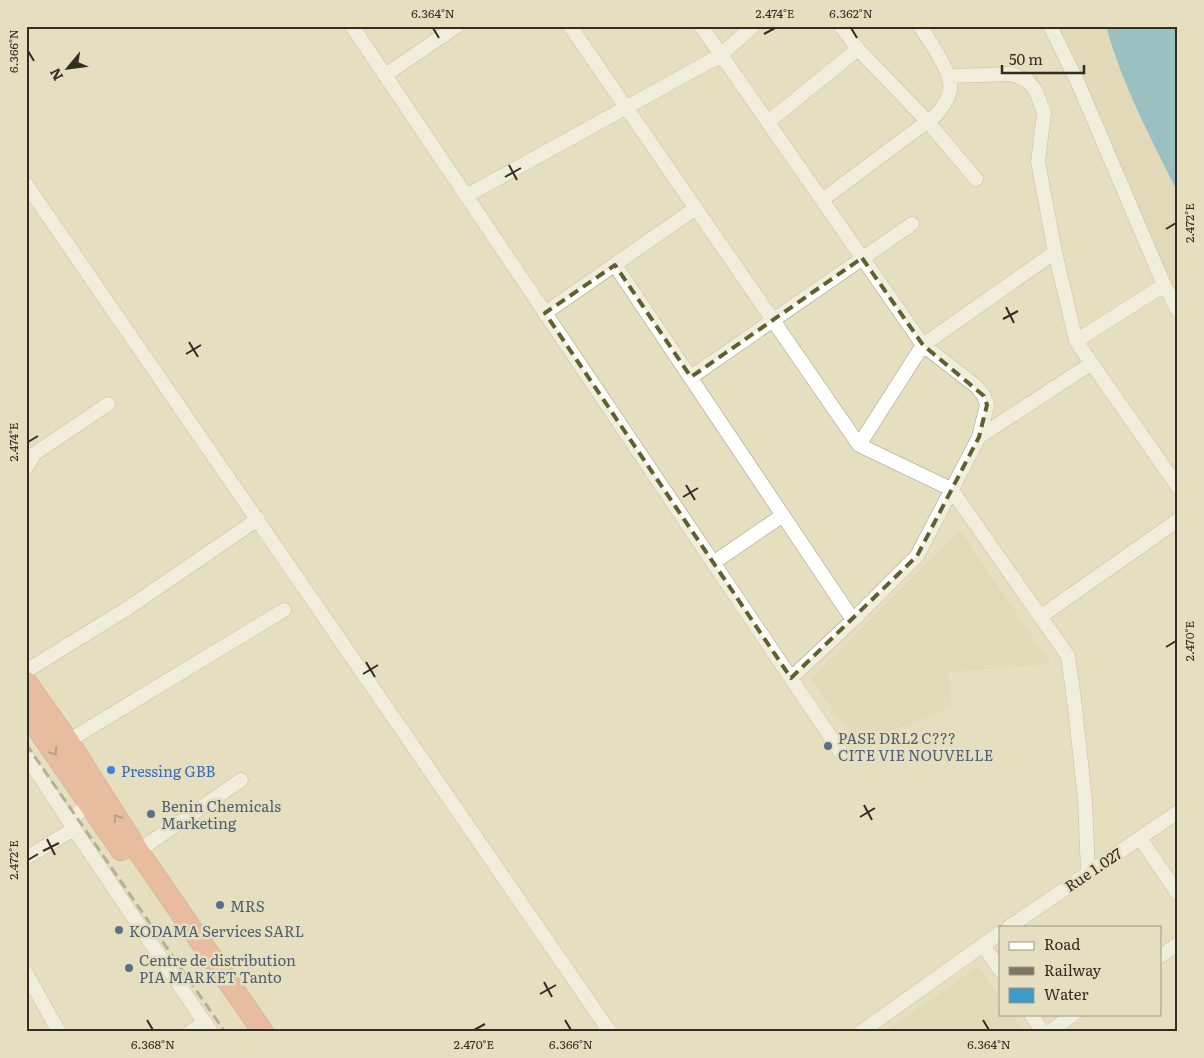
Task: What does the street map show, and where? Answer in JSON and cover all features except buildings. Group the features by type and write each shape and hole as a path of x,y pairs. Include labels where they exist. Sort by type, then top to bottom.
{"highway":[{"path":"26,682 68,741 138,851 263,1032"},
{"path":"26,712 245,1032"}],"street":[{"path":"352,26 842,754"},
{"path":"385,75 457,26"},
{"path":"570,26 859,445 951,490 1068,656 1085,800 1088,872"},
{"path":"701,26 923,345 978,387 987,404 979,438 917,556 791,678"},
{"path":"466,196 721,55 753,26"},
{"path":"841,26 858,49 928,122 976,179"},
{"path":"822,200 928,122 945,104 951,89 950,76 920,26"},
{"path":"1050,26 1078,83 1164,285 1178,311"},
{"path":"768,122 858,49"},
{"path":"950,76 1012,74 1028,81 1036,91 1044,113 1038,162 1055,252 1076,340 1178,487"},
{"path":"26,184 610,1032"},
{"path":"545,313 696,208"},
{"path":"691,377 912,224"},
{"path":"859,445 923,345 1055,252"},
{"path":"616,265 853,620"},
{"path":"1076,340 1164,285"},
{"path":"979,438 1092,363"},
{"path":"26,468 34,454 108,404"},
{"path":"713,563 783,515"},
{"path":"26,671 128,608 258,519"},
{"path":"1040,617 1178,520"},
{"path":"68,741 284,610"},
{"path":"26,755 208,1027 190,1032"},
{"path":"138,851 241,780"},
{"path":"74,829 75,815 90,804"},
{"name":"Rue 1.027","path":"1010,926 1178,812"},
{"path":"26,858 74,829"},
{"path":"1140,838 1178,894"},
{"path":"861,1032 999,934"},
{"path":"983,945 999,969"},
{"path":"1162,955 1177,946"},
{"path":"26,973 59,1032"},
{"path":"1032,1016 1043,1032"},
{"path":"1049,1032 1071,1016"}],"highlighted area":[{"path":"862,258 923,345 984,396 987,405 979,437 917,556 791,678 545,313 615,265 691,377"}],"shaded area":[{"path":"960,530 1051,664 949,672 952,708 857,744 811,679"},
{"path":"979,966 999,996 999,1016 1013,1016 1023,1032 884,1032"}],"sand":[{"path":"1057,26 1106,26 1113,53 1127,87 1178,193 1178,293 1170,280"}],"water":[{"path":"1106,26 1178,26 1178,193 1129,90"}],"railway":[{"path":"26,744 225,1032"}],"place":[{"name":"PASE DRL2 C??? CITE VIE NOUVELLE","path":"828,746"},
{"name":"Pressing GBB","path":"111,770"},
{"name":"Benin Chemicals Marketing","path":"151,814"},
{"name":"MRS","path":"220,905"},
{"name":"KODAMA Services SARL","path":"119,930"},
{"name":"Centre de distribution PIA MARKET Tanto","path":"129,968"}]}
